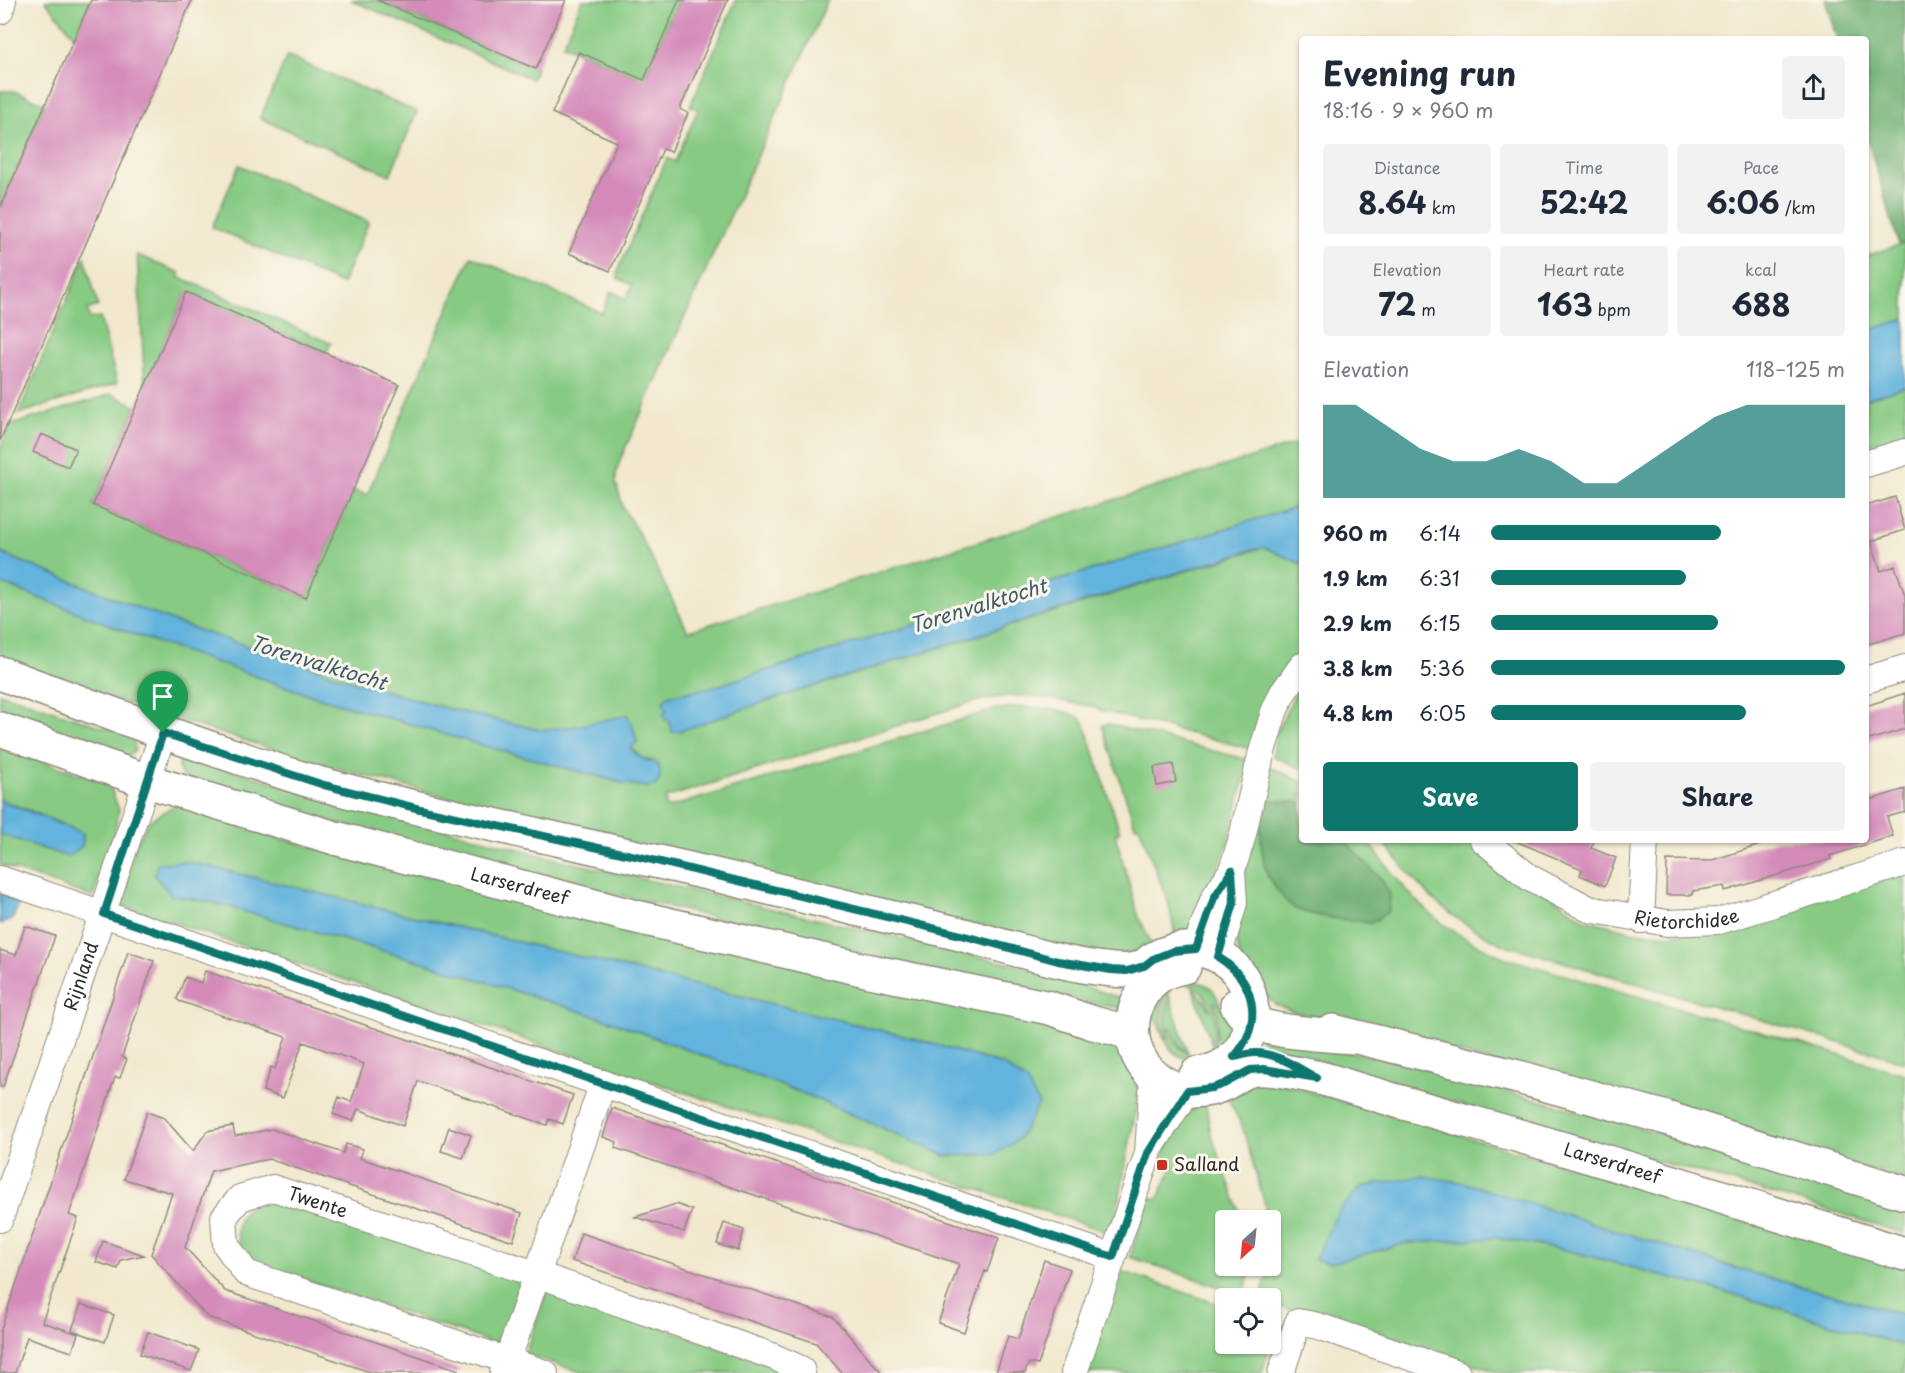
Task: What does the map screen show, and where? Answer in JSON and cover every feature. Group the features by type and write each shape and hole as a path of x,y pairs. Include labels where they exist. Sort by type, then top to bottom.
{"main road":[{"path":"0,673 163,733 324,785 420,809 652,860 961,935 1058,961 1127,971 1146,977"},
{"name":"Larserdreef","path":"0,729 147,781 335,838 628,915 870,971 1050,1008 1089,1010 1133,1026"},
{"path":"1173,951 1201,957 1201,968 1222,978 1230,987 1237,1007 1252,1010 1248,1036 1238,1066 1217,1070 1192,1083 1164,1083 1153,1076 1139,1058 1133,1026 1137,1006 1153,959 1173,951"},
{"path":"1252,1010 1259,1025 1295,1032 1353,1037 1518,1077 1663,1117 1905,1194"},
{"path":"1133,1026 1142,1022 1147,1029 1152,1048 1166,1064 1192,1083"},
{"name":"Larserdreef","path":"1238,1066 1254,1053 1268,1055 1284,1060 1317,1078 1551,1144 1905,1254"}],"street":[{"path":"0,11 3,0"},
{"path":"1869,463 1905,452"},
{"path":"1869,679 1905,668"},
{"path":"1201,957 1234,903 1232,870 1242,838 1261,755 1282,694 1299,670"},
{"name":"Rijnland","path":"0,1219 163,733"},
{"name":"Rietorchidee","path":"1487,843 1530,878 1589,909 1667,923 1719,921 1905,863"},
{"path":"1641,920 1644,843"},
{"path":"0,879 1113,1257"},
{"path":"1148,1153 1153,1076"},
{"path":"505,1367 603,1083"},
{"path":"1074,1373 1148,1153 1192,1083"},
{"name":"Twente","path":"545,1373 505,1367 246,1273 226,1245 224,1217 240,1198 273,1188 537,1274 772,1356 801,1369 802,1373"},
{"path":"1281,1373 1298,1322 1318,1326 1457,1373"}],"green space":[{"path":"45,0 91,0 75,37"},
{"path":"351,0 377,0 536,69 532,79"},
{"path":"582,0 679,0 647,72 645,93 637,77 563,45"},
{"path":"736,0 828,0 620,460 616,474 616,483 623,508 639,534 688,631 1299,443 1299,506 713,687 668,696 732,712 1261,548 1266,548 1299,563 1299,654 1294,659 1252,749 1087,706 1045,698 999,697 973,702 665,798 667,808 997,709 1044,708 1069,713 1084,722 1120,832 1115,834 1138,915 1151,943 1150,948 1118,960 640,846 310,761 0,663 0,583 139,636 307,694 488,747 622,783 647,787 655,762 641,758 630,747 633,726 630,722 540,730 449,709 368,686 177,623 0,553 0,448 10,425 112,394 136,406 93,505 306,598 353,490 367,495 471,256 602,313 611,291 626,299 632,285 617,278 619,274 617,273 667,158 675,162 698,109 690,106"},
{"path":"1825,0 1905,0 1905,243 1899,245 1869,145 1869,36 1836,36"},
{"path":"287,56 417,112 390,175 260,118"},
{"path":"0,91 14,91 45,104 0,208"},
{"path":"239,165 369,222 342,284 212,227"},
{"path":"1905,243 1905,319 1869,330 1869,255"},
{"path":"137,255 180,273 179,277 331,343 326,353 186,292 145,387"},
{"path":"85,257 98,306 87,310 90,319 100,317 117,383 18,414"},
{"path":"1905,386 1905,434 1869,445 1869,398"},
{"path":"1299,686 1299,768 1273,756 1276,733"},
{"path":"0,693 130,736 134,740 135,750 128,757 0,715"},
{"path":"1108,724 1249,760 1230,837 1203,909 1187,933 1175,935 1169,905 1139,826 1135,826 1102,725"},
{"path":"0,747 109,784 119,810 114,834 93,897 0,865 0,834 68,857 82,846 83,833 0,800"},
{"path":"189,756 237,772 548,857 1024,967 1127,1000 1126,1009 994,985 499,866 309,816 183,777 178,768 180,761"},
{"path":"1268,766 1299,781 1299,803 1296,802 1260,817 1268,877 1294,907 1310,913 1371,923 1351,849 1346,843 1369,843 1403,886 1436,918 1464,938 1506,958 1905,1074 1905,1180 1361,1025 1293,1012 1275,1004 1256,986 1240,957 1237,944 1236,926 1242,900 1248,838"},
{"path":"1269,800 1299,803 1299,843 1347,843 1382,880 1390,895 1389,911 1371,923 1310,914 1291,906 1279,893 1265,868 1261,839 1264,802"},
{"path":"175,805 240,827 337,854 1114,1040 1136,1070 1140,1086 1113,1234 116,904 137,842 150,820","holes":["184,862 920,1040 1003,1065 946,1156 807,1095 614,1022 426,963 215,903 171,895"]},
{"path":"1384,843 1478,843 1584,919 1635,932 1672,935 1905,875 1905,1062 1502,944 1468,926 1436,903"},
{"path":"1181,982 1198,982 1211,988 1226,1018 1235,1029 1228,1044 1209,1057 1196,1060 1177,1055 1168,1045 1150,1011 1165,991","holes":["1180,983 1186,984 1201,992 1207,1001 1210,1011 1193,988 1212,1045 1216,1029 1213,1003 1215,1002 1217,1021 1216,1039 1211,1051 1197,1057 1191,1056 1180,1048 1169,1029 1171,1028 1179,1044 1188,1053 1169,995 1166,1011 1168,1038 1166,1038 1163,1023 1163,1007 1168,993"]},
{"path":"1263,1035 1400,1062 1626,1124 1905,1208 1905,1234 1822,1208 1399,1087 1260,1041"},
{"path":"1265,1079 1905,1263 1905,1315 1745,1271 1465,1183 1325,1242 1316,1259 1330,1263 1407,1243 1496,1238 1570,1251 1733,1294 1905,1346 1905,1373 1500,1373 1306,1308 1293,1311 1281,1307 1281,1288 1264,1288 1267,1276 1281,1276 1281,1210 1263,1210 1266,1208 1242,1126 1227,1096"},
{"path":"1205,1100 1211,1134 1239,1210 1215,1210 1215,1276 1249,1276 1246,1288 1223,1288 1130,1257 1146,1205 1150,1197 1157,1200 1173,1166 1161,1159 1183,1119"},
{"path":"264,1198 524,1280 502,1346 255,1263 241,1249 237,1227 244,1212"},
{"path":"1118,1270 1215,1303 1215,1354 1268,1354 1262,1373 1083,1373"},
{"path":"548,1288 794,1373 583,1373 525,1354"},
{"path":"1281,1324 1285,1325 1284,1331 1281,1331"}],"water":[{"path":"1905,319 1905,386 1869,398 1869,330"},
{"name":"Torenvalktocht","path":"1299,506 1299,563 1266,548 1254,549 672,732 669,720 665,720 663,714 667,712 663,700 668,696 713,687"},
{"path":"0,553 177,623 368,686 449,709 540,730 578,726 627,715 633,726 637,743 630,748 640,757 659,766 659,781 654,786 647,787 622,783 488,747 307,694 139,636 0,583"},
{"path":"0,800 83,833 82,846 68,857 0,834"},
{"path":"184,862 920,1040 1003,1065 1026,1081 1039,1104 1019,1139 996,1154 946,1156 807,1095 614,1022 426,963 215,903 171,895 154,875 158,863"},
{"path":"0,893 19,904 12,920 0,924"},
{"path":"1423,1176 1465,1183 1745,1271 1905,1315 1905,1346 1733,1294 1570,1251 1497,1238 1407,1243 1330,1263 1315,1259 1338,1212 1361,1187"}],"building":[{"path":"91,0 192,0 0,441 0,208"},
{"path":"377,0 566,0 536,69"},
{"path":"679,0 728,0 680,109 688,113 671,152 663,149 610,271 569,253 617,142 552,113 579,52 644,80"},
{"path":"186,292 399,385 306,598 93,505"},
{"path":"41,434 76,449 68,467 33,452"},
{"path":"1895,497 1905,530 1871,541 1881,571 1895,566 1905,595 1905,633 1869,644 1869,505"},
{"path":"1905,693 1905,729 1869,740 1869,705"},
{"path":"1173,764 1176,782 1157,786 1154,767"},
{"path":"1905,789 1905,812 1887,817 1893,836 1830,856 1831,859 1725,891 1724,886 1693,891 1693,895 1666,895 1667,860 1709,861 1766,843 1869,843 1869,800"},
{"path":"1520,843 1594,843 1591,848 1616,858 1605,886 1580,875 1582,869"},
{"path":"25,926 55,936 3,1087 0,1087 0,950 16,955"},
{"path":"128,952 154,961 122,1057 127,1059 120,1078 115,1077 69,1215 78,1218 42,1322 78,1334 72,1352 27,1337 15,1373 0,1373 0,1332"},
{"path":"205,971 573,1095 563,1124 549,1119 547,1125 418,1081 403,1126 358,1109 353,1121 333,1114 339,1097 351,1102 364,1064 303,1042 283,1098 263,1091 271,1067 275,1069 286,1037 179,1001 177,999 185,977 201,983"},
{"path":"612,1108 999,1238 964,1332 938,1323 959,1264 615,1148 617,1142 603,1137"},
{"path":"147,1112 164,1118 193,1151 207,1131 233,1126 235,1136 272,1129 343,1153 346,1144 363,1149 360,1158 522,1213 513,1241 269,1159 211,1171 185,1247 225,1291 459,1370 458,1373 373,1373 207,1317 151,1254 172,1193 124,1179"},
{"path":"449,1127 471,1135 463,1158 441,1151"},
{"path":"676,1204 692,1210 684,1232 635,1217"},
{"path":"724,1223 744,1230 738,1251 717,1244"},
{"path":"581,1233 833,1317 882,1373 842,1373 816,1343 572,1261"},
{"path":"103,1241 144,1255 121,1260 118,1269 96,1262"},
{"path":"1044,1260 1070,1269 1038,1365 1029,1363 1025,1373 996,1373 1008,1336 1018,1339"},
{"path":"81,1304 114,1315 105,1342 72,1330"},
{"path":"148,1332 199,1350 191,1371 140,1354"}],"place":[{"name":"Salland","path":"1162,1165"}],"route":[{"path":"163,733 324,785 420,809 640,857 961,935 1058,961 1111,970 1137,969 1162,954 1196,949 1214,898 1232,870 1234,903 1218,957 1236,970 1243,979 1251,999 1252,1014 1248,1036 1234,1057 1254,1053 1268,1055 1284,1060 1317,1078 1264,1069 1250,1070 1212,1088 1187,1091 1148,1153 1113,1257 104,914 163,733"}]}
